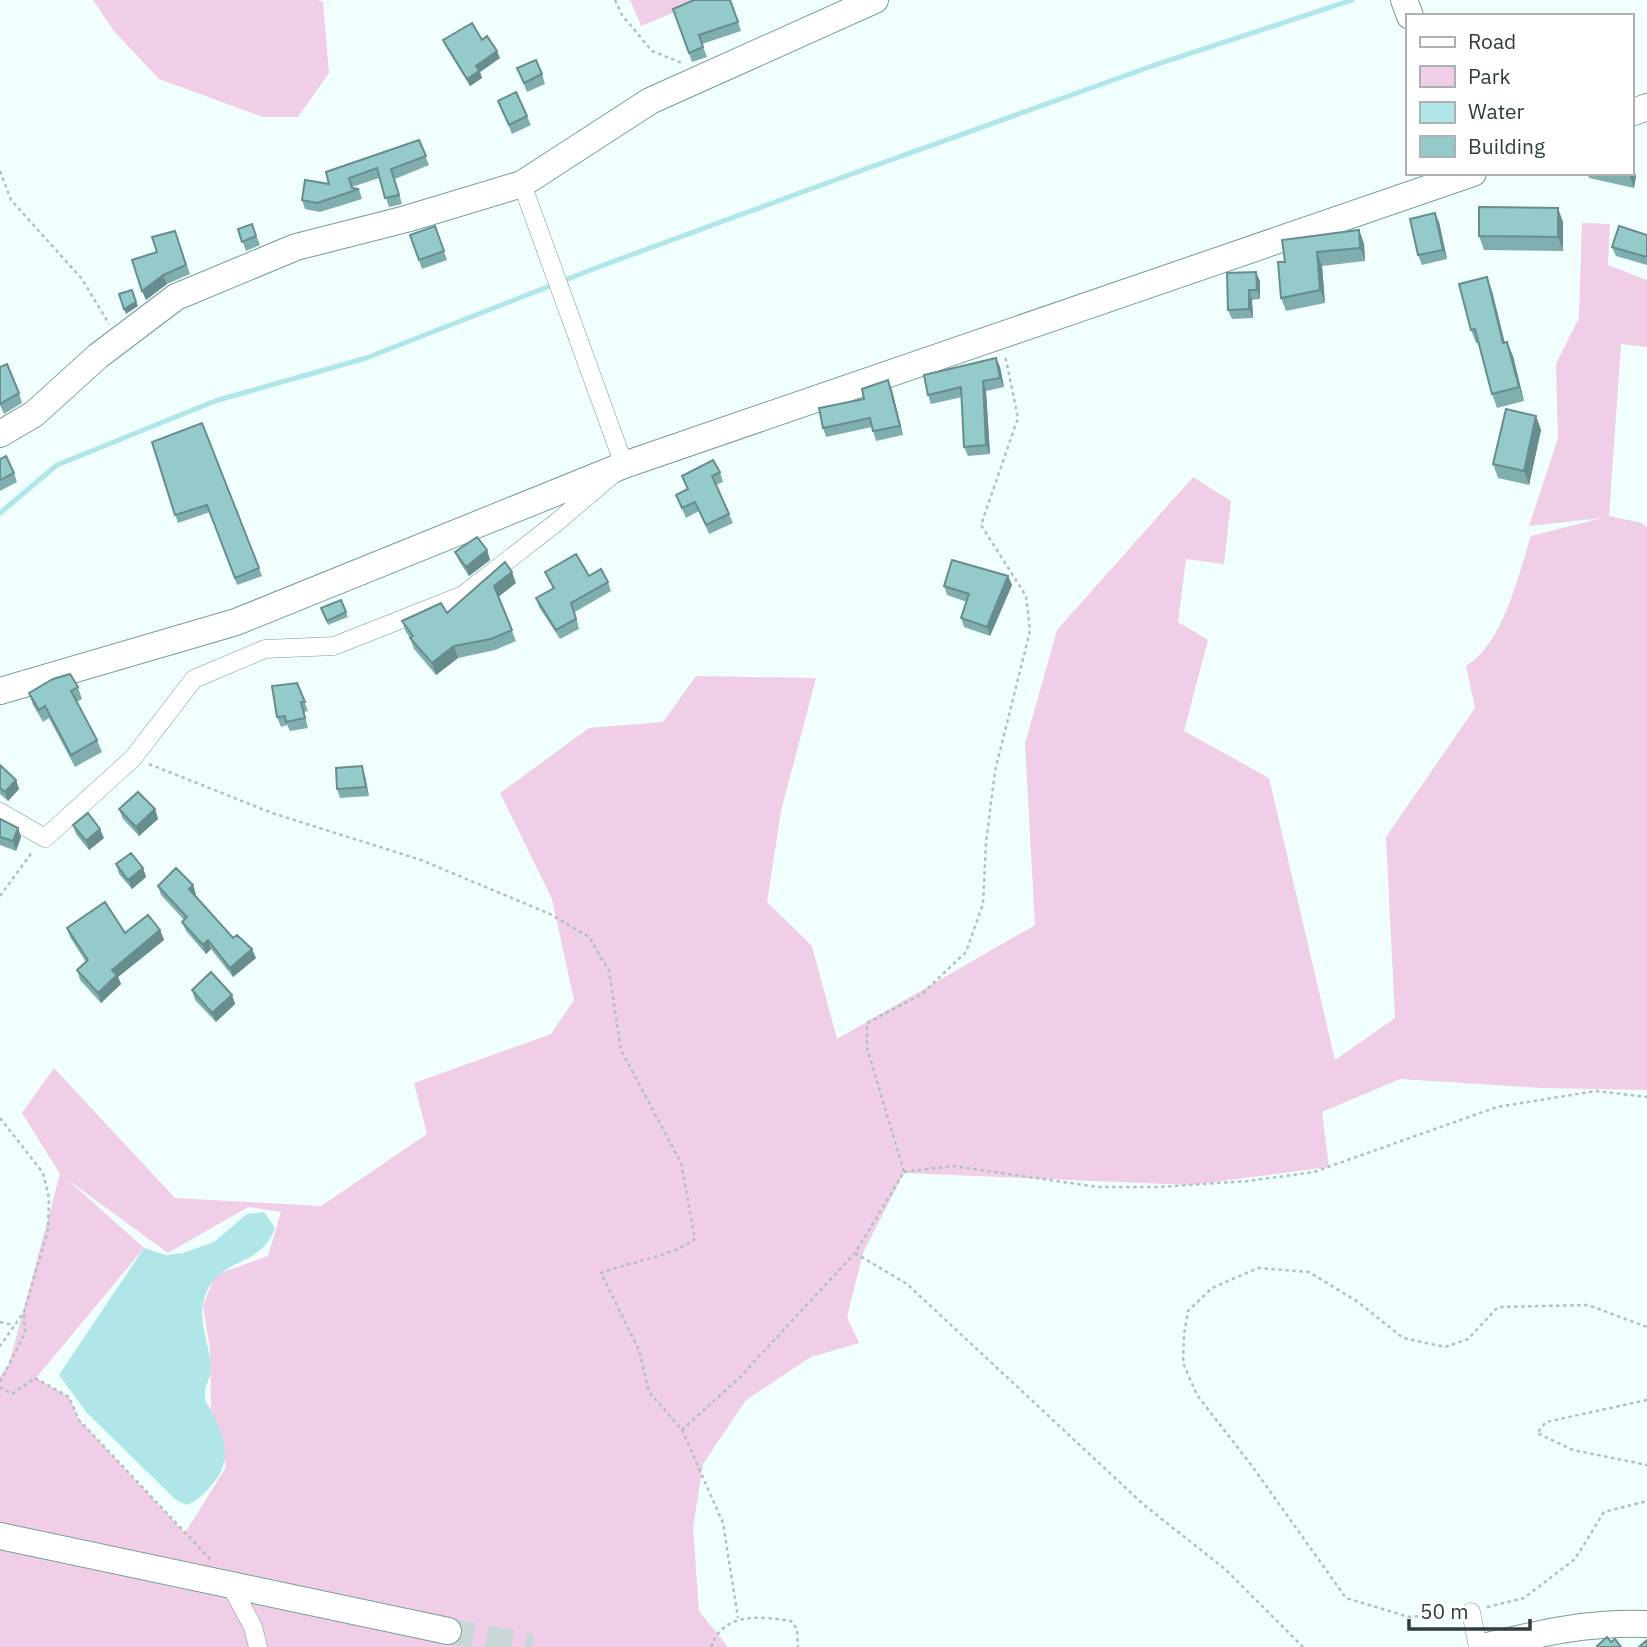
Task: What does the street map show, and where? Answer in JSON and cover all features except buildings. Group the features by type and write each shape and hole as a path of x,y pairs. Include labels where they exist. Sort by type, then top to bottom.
{"street":[{"path":"0,434 34,414 119,340 176,297 296,247 406,219 522,184 650,101 875,0"},
{"path":"0,691 236,622 624,465 1467,175"},
{"path":"522,184 624,465"},
{"path":"0,812 45,838 133,758 194,680 265,649 334,646 463,595 557,522 624,465"},
{"path":"0,1536 448,1631"},
{"path":"232,1587 253,1627 258,1647"},
{"path":"1471,1612 1480,1647 1560,1628 1602,1622 1647,1624"}],"path":[{"path":"615,0 622,15 652,51 708,74"},
{"path":"0,171 11,200 82,279 119,340"},
{"path":"682,1430 739,1378 855,1253 904,1172 867,1048 867,1023 922,994 966,952 983,904 986,843 995,771 1009,704 1030,631 1026,596 981,524 1018,418 1000,334"},
{"path":"133,758 272,813 421,860 550,914 589,937 609,971 621,1050 681,1163 695,1239 680,1251 640,1259 601,1273 639,1350 649,1392 682,1430 723,1523 738,1618"},
{"path":"0,896 13,874 45,838"},
{"path":"904,1172 952,1166 1098,1187 1159,1188 1248,1181 1314,1172 1497,1107 1596,1091 1647,1097"},
{"path":"0,1118 43,1173 49,1198 48,1230 24,1312 24,1333 0,1385 12,1394 36,1378 69,1397 79,1420 199,1544 232,1587"},
{"path":"855,1253 908,1284 1144,1505 1225,1569 1303,1647"},
{"path":"1647,1327 1588,1305 1498,1307 1468,1339 1445,1347 1403,1338 1358,1302 1309,1272 1258,1268 1212,1288 1188,1311 1183,1363 1197,1395 1252,1466 1346,1598 1409,1617 1471,1612 1524,1598 1574,1559 1604,1513 1647,1501"},
{"path":"0,1346 24,1312"},
{"path":"0,1322 15,1325"},
{"path":"1647,1400 1546,1422 1537,1433 1573,1450 1647,1465"},
{"path":"711,1647 715,1635 738,1618 791,1621 797,1629 798,1647"}],"green space":[{"path":"93,0 318,0 323,2 329,73 298,117 263,117 159,79 114,31"},
{"path":"630,0 704,0 641,26"},
{"path":"1582,223 1610,224 1608,265 1647,280 1647,347 1621,344 1609,516 1642,523 1647,527 1647,1090 1543,1088 1400,1079 1322,1112 1329,1167 1191,1185 904,1173 863,1253 847,1317 859,1343 811,1357 746,1400 703,1464 693,1528 699,1611 728,1647 0,1647 0,1377 9,1364 60,1174 22,1113 54,1068 175,1198 321,1206 427,1134 414,1083 551,1034 574,1000 552,899 500,793 589,728 663,722 696,676 816,678 781,811 767,902 812,946 837,1039 1035,925 1025,744 1057,630 1193,477 1231,501 1224,564 1186,559 1178,622 1208,640 1184,731 1269,778 1335,1060 1395,1018 1386,837 1475,708 1466,666 1479,656 1490,642 1508,608 1531,536 1602,518 1529,526 1558,438 1556,364 1579,318","holes":["68,1180 168,1253 248,1207 281,1212 268,1256 215,1275 203,1306 210,1349 211,1409 226,1467 185,1533 79,1420 69,1397 36,1378 144,1248"]}],"water":[{"path":"264,1212 275,1228 268,1242 248,1258 216,1277 208,1288 203,1304 202,1320 211,1368 205,1399 220,1430 225,1456 215,1481 202,1495 187,1505 176,1500 87,1413 59,1375 144,1248 166,1255 183,1253 214,1242 247,1214"}],"waterway":[{"path":"0,513 57,465 215,401 366,358 601,266 835,180 1155,65 1352,0"}],"tunnel":[{"path":"448,1631 532,1647"}]}
